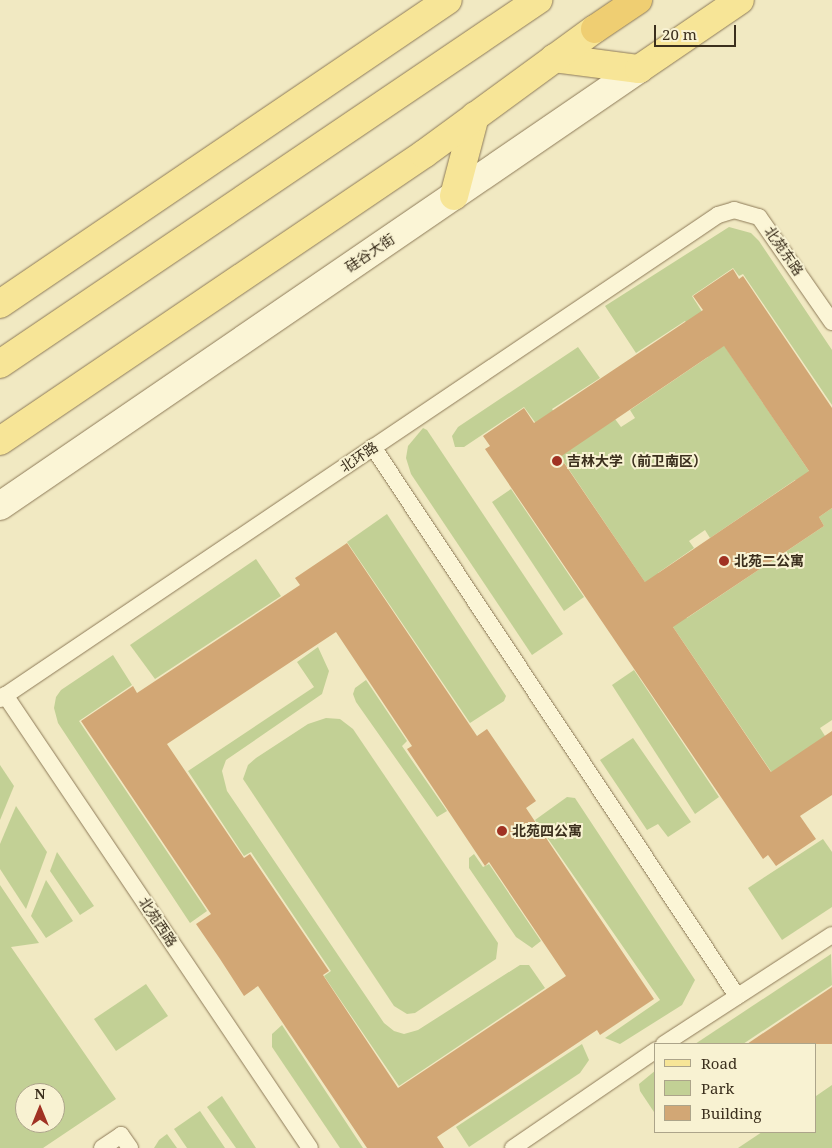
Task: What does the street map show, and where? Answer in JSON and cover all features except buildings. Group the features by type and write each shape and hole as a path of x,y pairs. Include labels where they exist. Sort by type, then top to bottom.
{"highway":[{"path":"595,29 638,0"}],"main road":[{"path":"0,304 448,0"},
{"path":"0,364 538,0"},
{"name":"硅谷大街","path":"0,506 740,0"},
{"path":"0,441 475,116 595,29"},
{"path":"554,58 639,69"},
{"path":"454,196 475,116"}],"lane":[{"name":"北苑东路","path":"718,215 734,210 759,217 832,322"},
{"name":"北环路","path":"3,697 718,215"},
{"path":"373,447 737,996"},
{"name":"北苑西路","path":"3,697 310,1148"},
{"path":"666,1043 832,935"},
{"path":"513,1148 654,1051"},
{"path":"102,1148 126,1142"}],"green space":[{"path":"729,227 751,233 759,241 832,350 832,405 743,274 739,276 733,268 692,296 706,318 691,328 685,321 636,353 605,306"},
{"path":"713,329 815,480 795,480 710,538 705,530 689,541 694,548 658,573 664,582 651,591 549,440 615,419 621,427 635,418 630,410 708,357"},
{"path":"578,347 600,378 552,409 558,418 540,429 524,407 464,447 455,447 452,436 458,427"},
{"path":"423,428 427,430 563,634 532,655 411,474 406,458 408,446"},
{"path":"511,489 584,597 564,611 492,502"},
{"path":"832,508 832,720 820,728 825,736 783,789 667,618 687,618 824,526 819,517"},
{"path":"387,514 506,696 504,701 470,723 347,542"},
{"path":"256,559 281,596 155,679 130,645"},
{"path":"318,647 329,671 322,694 226,760 222,771 227,791 384,1023 394,1031 404,1034 418,1030 520,965 529,965 545,988 399,1086 324,976 331,971 251,852 244,856 188,771 314,687 297,662"},
{"path":"113,655 132,685 79,721 207,911 190,923 58,723 54,708 56,697 61,690"},
{"path":"634,670 719,797 695,814 612,685"},
{"path":"366,680 407,741 402,746 447,811 437,817 356,702 353,694 355,688"},
{"path":"326,718 340,719 353,729 498,943 496,959 415,1013 407,1014 394,1006 243,779 248,765 256,758 308,724"},
{"path":"633,738 691,822 668,837 658,824 647,830 600,760"},
{"path":"0,765 14,786 0,820"},
{"path":"567,797 575,798 695,980 682,1005 620,1044 605,1038 660,1000 535,820"},
{"path":"16,806 47,852 26,909 0,869 0,844"},
{"path":"823,839 832,852 832,907 782,940 748,888"},
{"path":"57,852 94,906 80,915 50,871"},
{"path":"474,854 483,867 489,864 541,941 532,948 516,937 469,868 469,858"},
{"path":"46,880 73,921 46,938 31,916"},
{"path":"0,885 39,943 11,947 116,1099 43,1148 0,1148"},
{"path":"831,954 832,985 745,1043 697,1043"},
{"path":"146,984 168,1016 116,1051 94,1019"},
{"path":"282,1025 363,1148 340,1148 272,1047 272,1034"},
{"path":"582,1044 589,1060 580,1073 469,1147 456,1127"},
{"path":"654,1072 654,1112 640,1091 639,1084"},
{"path":"832,1085 832,1148 738,1148 760,1133 817,1133 817,1095"},
{"path":"222,1096 256,1148 236,1148 207,1107"},
{"path":"200,1111 225,1148 187,1148 174,1129"},
{"path":"167,1134 177,1148 154,1148 159,1140"}],"place":[{"name":"吉林大学（前卫南区）","path":"557,461"},
{"name":"北苑二公寓","path":"724,561"},
{"name":"北苑四公寓","path":"502,831"}]}
